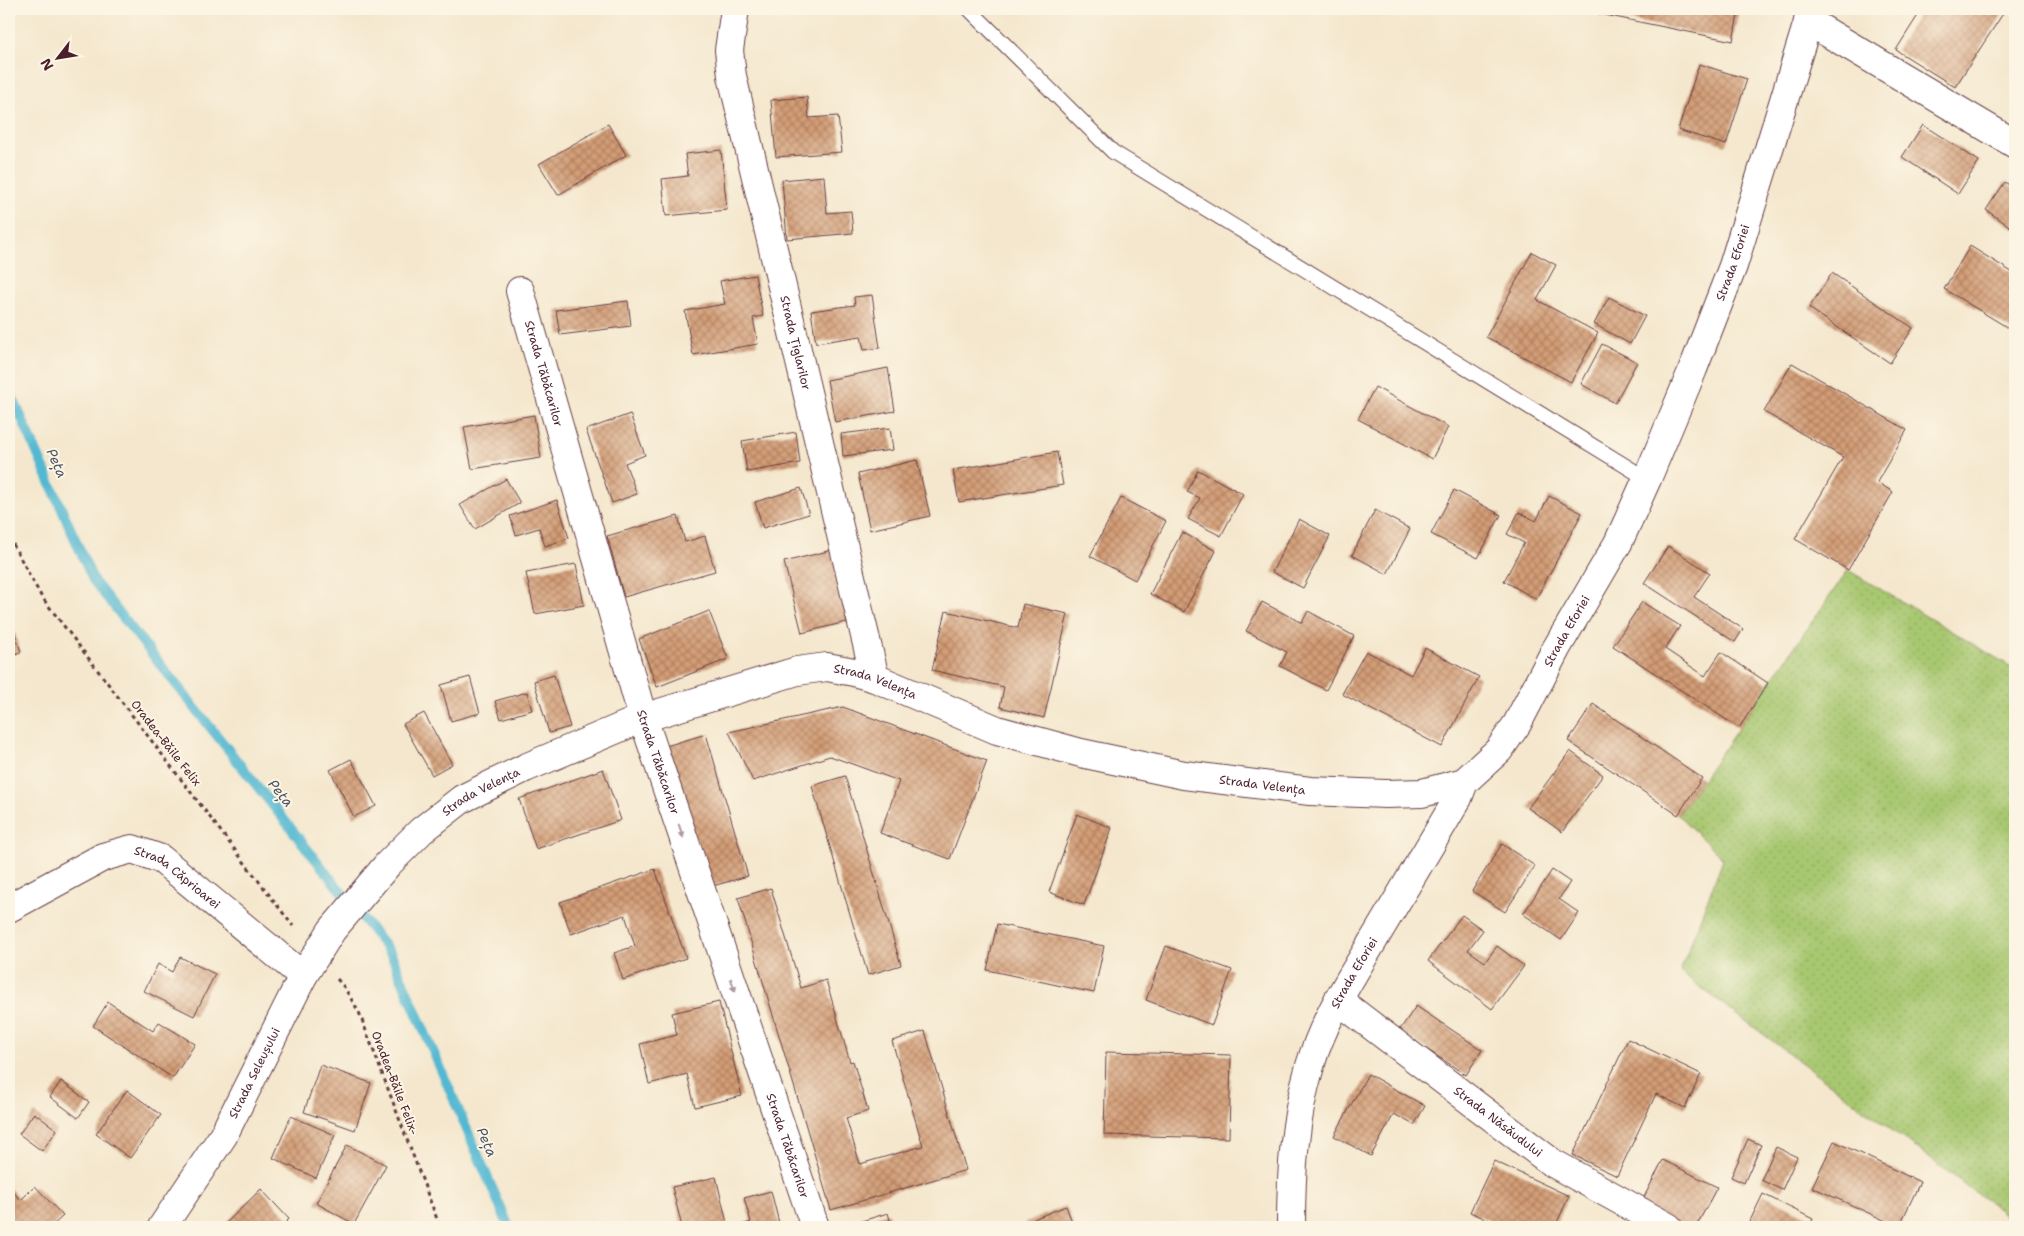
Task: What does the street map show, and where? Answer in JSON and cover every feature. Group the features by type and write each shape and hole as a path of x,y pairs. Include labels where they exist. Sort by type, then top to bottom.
{"street":[{"name":"Strada Țiglarilor","path":"735,9 729,50 732,76 875,678"},
{"name":"Strada Eforiei","path":"1291,1227 1291,1175 1301,1101 1310,1066 1319,1042 1338,1000 1458,798 1464,782 1498,750 1518,724 1556,649 1618,543 1647,479 1719,305 1733,266 1810,15"},
{"path":"1810,15 2012,134"},
{"name":"Strada Tăbăcarilor","path":"520,291 643,718 815,1227"},
{"name":"Strada Velența","path":"342,918 388,864 421,831 462,799 525,768 643,718 797,671 827,667 875,678 997,730 1081,753 1184,776 1310,791 1378,794 1422,793 1464,782"},
{"name":"Strada Căprioarei","path":"9,908 103,857 132,849 161,859 309,966"},
{"name":"Strada Seleușului","path":"162,1227 223,1136 309,966 342,918"},
{"name":"Strada Năsăudului","path":"1338,1000 1551,1162 1668,1227"}],"lane":[{"path":"968,9 1113,152 1647,479"}],"path":[{"name":"Oradea-Băile Felix","path":"9,537 41,596 183,780 309,966"},
{"name":"Oradea-Băile Felix-","path":"309,966 344,988 359,1012 440,1227"}],"green space":[{"path":"1848,570 2015,669 2015,1222 1680,972 1723,859 1678,815"}],"building":[{"path":"1596,9 1739,9 1733,41 1595,13"},
{"path":"1922,9 2006,9 1955,87 1896,50"},
{"path":"1699,64 1747,79 1726,145 1678,130"},
{"path":"807,97 809,118 838,116 842,152 776,157 771,100"},
{"path":"608,124 626,155 558,195 539,164"},
{"path":"1923,125 1979,161 1958,194 1902,157"},
{"path":"721,150 727,210 666,216 662,179 688,176 685,154"},
{"path":"824,176 827,213 851,211 853,233 787,239 782,180"},
{"path":"2005,182 2015,189 2015,230 1986,210"},
{"path":"1970,246 2015,274 2015,332 1944,289"},
{"path":"1532,252 1556,265 1537,300 1598,333 1571,382 1486,337"},
{"path":"1832,273 1913,328 1890,363 1809,308"},
{"path":"755,275 763,316 753,318 758,344 693,355 685,311 725,304 720,281"},
{"path":"872,295 880,348 864,350 861,336 816,343 811,311 855,305 854,297"},
{"path":"1609,297 1645,316 1630,344 1594,324"},
{"path":"628,301 631,326 560,335 556,310"},
{"path":"1602,344 1637,362 1615,403 1581,384"},
{"path":"1792,363 1907,430 1877,482 1893,492 1848,570 1795,539 1843,457 1764,412"},
{"path":"888,368 895,411 835,422 827,380"},
{"path":"1375,387 1448,427 1432,459 1358,419"},
{"path":"630,414 645,455 625,463 637,494 612,503 586,430"},
{"path":"534,415 541,458 472,469 464,427"},
{"path":"890,428 893,450 843,456 841,434"},
{"path":"796,432 800,463 747,472 742,441"},
{"path":"1057,452 1063,485 959,502 953,470"},
{"path":"917,460 930,516 870,530 858,474"},
{"path":"1198,470 1243,494 1221,536 1188,519 1200,498 1187,492"},
{"path":"506,479 520,503 475,529 460,505"},
{"path":"801,488 809,514 763,528 755,502"},
{"path":"1454,490 1501,515 1478,558 1431,534"},
{"path":"1549,496 1582,513 1536,599 1504,581 1524,543 1507,534 1519,512 1536,521"},
{"path":"1121,498 1166,521 1135,580 1090,556"},
{"path":"557,500 569,538 545,546 539,528 516,535 510,516"},
{"path":"1375,510 1410,529 1387,574 1352,555"},
{"path":"678,516 685,542 705,536 715,571 624,597 607,536"},
{"path":"1299,519 1330,536 1303,588 1272,572"},
{"path":"1182,532 1216,551 1184,612 1150,594"},
{"path":"1668,546 1710,573 1694,597 1743,629 1735,642 1644,583"},
{"path":"832,550 850,621 802,633 784,562"},
{"path":"576,564 584,605 535,614 526,573"},
{"path":"1262,602 1302,623 1308,611 1354,636 1326,690 1280,666 1287,652 1246,631"},
{"path":"1642,602 1680,626 1665,649 1705,676 1721,652 1768,683 1739,728 1613,646"},
{"path":"1023,604 1068,614 1044,718 1000,707 1004,687 932,670 946,611 1018,628"},
{"path":"709,611 728,659 657,687 639,639"},
{"path":"9,615 21,652 9,656"},
{"path":"1425,648 1479,677 1442,747 1342,694 1366,651 1411,675"},
{"path":"554,675 570,727 549,733 534,681"},
{"path":"470,677 480,713 451,721 441,685"},
{"path":"527,692 532,710 501,719 495,701"},
{"path":"1593,704 1702,778 1678,815 1568,741"},
{"path":"843,707 987,761 950,859 880,833 899,781 830,756 753,781 729,732"},
{"path":"424,713 452,764 432,775 403,724"},
{"path":"706,734 748,876 709,887 666,746"},
{"path":"1570,751 1603,775 1562,832 1528,808"},
{"path":"351,759 376,806 354,817 330,770"},
{"path":"603,769 621,820 536,849 519,799"},
{"path":"845,776 901,965 868,975 812,786"},
{"path":"1077,814 1112,828 1084,905 1049,892"},
{"path":"1502,844 1535,866 1505,912 1472,891"},
{"path":"655,869 686,958 623,980 614,953 635,946 625,915 571,934 560,902"},
{"path":"1552,870 1570,882 1559,899 1579,913 1561,940 1523,914"},
{"path":"771,888 801,988 826,980 850,1062 853,1061 868,1111 846,1118 860,1164 923,1146 892,1041 925,1031 966,1170 831,1210 738,898"},
{"path":"1462,915 1483,930 1468,950 1485,962 1497,946 1524,966 1492,1009 1428,961"},
{"path":"997,924 1104,946 1094,993 987,970"},
{"path":"1166,946 1232,970 1212,1025 1146,1000"},
{"path":"180,957 215,974 194,1016 144,991 158,964 172,972"},
{"path":"108,1002 153,1031 159,1022 195,1044 173,1078 93,1026"},
{"path":"719,1002 742,1096 695,1107 687,1074 649,1084 640,1044 677,1035 672,1013"},
{"path":"1416,1006 1482,1050 1466,1075 1399,1031"},
{"path":"1628,1039 1701,1074 1685,1108 1656,1094 1617,1176 1573,1155"},
{"path":"1106,1052 1231,1055 1229,1138 1104,1135"},
{"path":"320,1065 371,1083 355,1130 304,1112"},
{"path":"1368,1074 1425,1106 1414,1125 1394,1114 1371,1156 1334,1136"},
{"path":"61,1081 89,1102 78,1118 50,1097"},
{"path":"127,1090 161,1115 130,1158 96,1134"},
{"path":"34,1113 57,1130 42,1151 19,1134"},
{"path":"291,1116 335,1135 316,1178 273,1158"},
{"path":"1748,1139 1761,1145 1744,1183 1731,1177"},
{"path":"1834,1141 1920,1182 1899,1227 1812,1187"},
{"path":"347,1145 386,1165 354,1224 316,1203"},
{"path":"1776,1147 1797,1157 1782,1190 1761,1180"},
{"path":"1663,1160 1717,1187 1696,1227 1685,1227 1640,1205"},
{"path":"1494,1161 1569,1196 1555,1227 1504,1227 1470,1212"},
{"path":"716,1177 728,1227 682,1227 672,1187"},
{"path":"35,1186 63,1216 51,1227 9,1227 9,1188 21,1200"},
{"path":"261,1189 289,1219 281,1227 222,1227"},
{"path":"771,1191 780,1227 734,1227 751,1222 744,1198"},
{"path":"1763,1194 1813,1219 1809,1227 1747,1227"},
{"path":"1066,1206 1074,1227 1028,1227 1026,1222"},
{"path":"888,1213 892,1227 842,1227"}],"waterway":[{"name":"Peța","path":"9,389 93,580 391,954 509,1227"}]}
